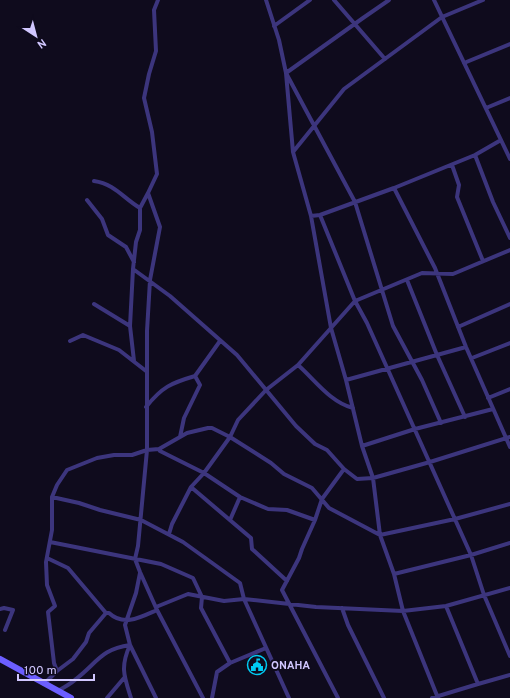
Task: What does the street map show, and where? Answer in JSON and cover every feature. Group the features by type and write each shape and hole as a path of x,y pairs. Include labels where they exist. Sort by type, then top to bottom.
{"street":[{"path":"134,361 130,326 133,268 135,262 136,242 140,230 140,208 157,174 152,132 144,98 156,51 154,10 158,0"},
{"path":"266,0 286,73 293,152 311,216 331,328 346,380 362,446 373,478 380,536 394,574 403,611 438,697"},
{"path":"274,26 310,0"},
{"path":"334,0 385,59"},
{"path":"286,73 389,0"},
{"path":"434,0 510,159"},
{"path":"293,152 344,89 442,17 483,0"},
{"path":"464,63 510,44"},
{"path":"286,73 356,202 393,326 422,380 441,423"},
{"path":"486,108 510,98"},
{"path":"311,216 320,215 356,202 452,165 475,155 501,140"},
{"path":"475,155 493,202 510,238"},
{"path":"452,165 459,186 457,197 483,261"},
{"path":"94,181 103,182 120,192 140,208"},
{"path":"394,188 437,274 466,347 493,409 508,438 510,447"},
{"path":"148,192 160,227 150,280 146,371 147,450 138,546 134,559 156,609 203,698"},
{"path":"87,200 102,219 108,235 126,246 135,262"},
{"path":"320,215 355,302 367,323 471,555 484,595 510,656"},
{"path":"169,534 172,524 191,487 204,473 230,437 238,420 266,390 298,365 355,302 422,273 454,274 510,250"},
{"path":"133,268 150,280 237,355 296,426 315,444 327,450 344,469 357,479 373,478 508,438"},
{"path":"407,280 437,355 465,416"},
{"path":"94,304 130,326"},
{"path":"458,327 510,304"},
{"path":"70,341 83,335 119,350 146,371"},
{"path":"146,407 156,394 171,383 195,376 220,341"},
{"path":"472,358 510,343"},
{"path":"346,380 466,347"},
{"path":"298,365 342,405 353,408"},
{"path":"180,437 184,418 200,385 195,376"},
{"path":"488,398 510,390"},
{"path":"362,446 415,429 493,409"},
{"path":"57,670 54,663 48,612 55,606 48,585 46,562 52,530 52,497 57,485 67,470 97,458 114,455 132,455 147,450 160,449 187,433 212,428 230,437 272,463 284,474 312,488 329,508 380,536 510,504"},
{"path":"160,449 160,451 204,473 240,497 268,509 287,510 315,520"},
{"path":"338,698 282,590 299,558 322,499 344,469"},
{"path":"191,487 251,538 252,550 287,581"},
{"path":"52,497 141,520 190,546 240,583 244,599 289,698"},
{"path":"230,520 240,497"},
{"path":"50,542 161,564 193,578 202,597 201,608 230,663"},
{"path":"394,574 471,555 510,543"},
{"path":"47,558 68,568 106,613 113,617 127,621 137,620 188,594 224,601 244,599 289,604 403,611 446,606 510,588"},
{"path":"140,572 136,593 125,625 130,645 156,698"},
{"path":"446,606 478,684"},
{"path":"0,609 4,608 13,610 5,630"},
{"path":"342,608 348,625 384,698"},
{"path":"44,684 57,670 73,659 86,642 89,633 106,613"},
{"path":"130,645 124,658 124,678 131,698"},
{"path":"58,691 76,680 102,655 116,647 130,645"},
{"path":"212,698 217,672 230,663 266,648"},
{"path":"0,659 71,698"},
{"path":"432,698 510,675"},
{"path":"107,698 124,678"}],"place":[{"name":"ONAHA","path":"257,665"}]}
